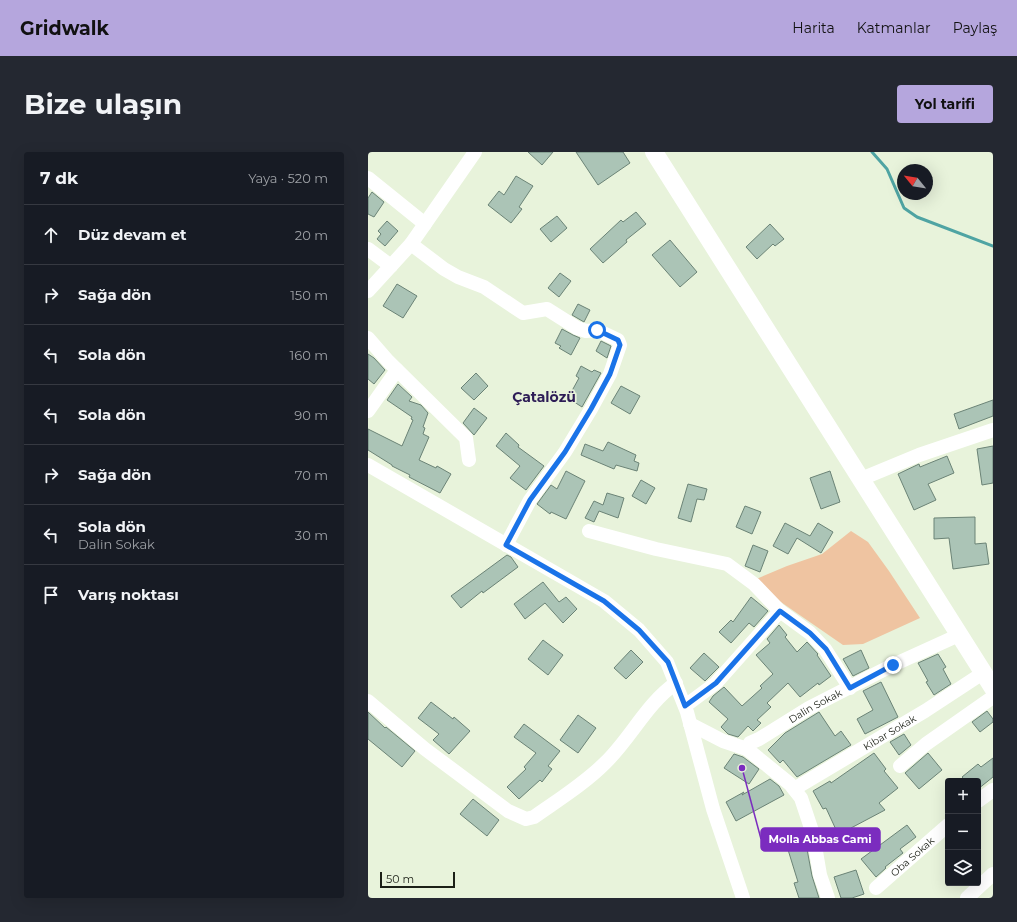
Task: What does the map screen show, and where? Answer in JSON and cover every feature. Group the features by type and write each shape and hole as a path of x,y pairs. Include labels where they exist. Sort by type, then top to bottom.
{"main road":[{"path":"654,152 989,680"}],"street":[{"path":"368,291 411,244 474,152"},
{"path":"368,178 425,224"},
{"path":"411,244 444,269 458,277 484,287 523,313 547,309 577,328 586,331 597,330 618,340 620,345 610,374 591,409 565,452 530,500 506,545"},
{"path":"368,249 391,266"},
{"path":"368,338 397,370 466,438 469,460"},
{"path":"368,411 397,370"},
{"path":"861,479 919,455 993,430"},
{"path":"368,465 604,601 639,630 668,662 685,706 713,809 743,898"},
{"path":"589,530 656,549 727,564 754,584 780,611 810,633 826,649 850,688"},
{"path":"685,706 716,683 780,611"},
{"name":"Dalin Sokak","path":"747,749 750,743 809,708 893,665 959,634"},
{"name":"Kibar Sokak","path":"794,789 918,714 989,680"},
{"path":"368,701 425,749 508,811 526,819 534,817 569,792 605,763 650,708 668,688 676,683"},
{"path":"900,766 926,744 993,698"},
{"path":"690,724 723,741 747,749 790,784 794,789 800,798 814,834 820,874 828,898"},
{"path":"981,799 993,790"},
{"name":"Oba Sokak","path":"876,888 945,828"},
{"path":"967,898 993,874"}],"shaded area":[{"path":"851,531 868,542 920,618 863,644 843,645 775,598 754,580 787,566 822,554"}],"building":[{"path":"528,152 553,152 542,165"},
{"path":"576,152 623,152 630,163 598,185"},
{"path":"516,176 533,186 519,207 522,209 511,223 488,205 499,191 504,195"},
{"path":"372,192 384,202 374,217 368,214 368,198"},
{"path":"636,212 646,224 626,240 627,242 603,263 590,249 621,220 623,222"},
{"path":"557,216 567,228 551,242 540,229"},
{"path":"387,221 398,231 385,246 377,239 381,234 378,231"},
{"path":"770,224 784,239 775,246 773,244 757,259 746,247"},
{"path":"670,240 697,272 680,287 652,255"},
{"path":"560,273 571,281 559,297 548,288"},
{"path":"397,284 417,296 403,318 383,306"},
{"path":"578,304 590,310 584,322 572,315"},
{"path":"562,329 580,338 571,355 559,348 561,346 555,343"},
{"path":"601,341 611,346 607,358 596,351"},
{"path":"368,354 385,370 374,384 368,379"},
{"path":"581,366 592,372 594,370 601,373 582,407 568,398 579,378 576,376"},
{"path":"476,373 488,386 474,400 461,388"},
{"path":"398,384 412,397 409,401 421,405 428,413 423,427 425,428 423,434 429,437 419,460 436,468 437,466 451,474 440,493 409,477 410,475 392,466 368,450 368,429 402,446 413,420 411,419 412,417 387,400"},
{"path":"621,386 640,396 630,414 611,403"},
{"path":"993,400 993,416 959,429 954,414"},
{"path":"474,408 487,418 474,435 463,423"},
{"path":"506,433 519,445 518,447 544,466 526,490 510,478 520,466 496,446"},
{"path":"608,442 636,455 634,461 639,463 637,471 616,465 614,469 581,455 585,444 603,451"},
{"path":"993,446 993,483 982,485 977,449"},
{"path":"947,456 954,473 928,484 936,500 914,510 898,474 919,464 920,467"},
{"path":"566,471 585,481 566,519 551,512 550,514 537,504 551,485 557,489"},
{"path":"830,471 840,502 821,509 810,478"},
{"path":"641,480 655,488 646,504 632,496"},
{"path":"688,484 707,489 704,500 697,499 691,522 678,518"},
{"path":"607,493 624,498 618,518 599,511 594,522 585,518 594,501 603,505"},
{"path":"745,506 761,512 752,534 736,527"},
{"path":"975,517 975,544 986,543 989,564 953,569 949,538 934,539 934,518"},
{"path":"785,523 810,536 818,523 833,532 821,553 797,538 788,554 773,546"},
{"path":"753,545 768,551 760,572 745,566"},
{"path":"507,555 511,557 518,567 483,593 482,591 461,608 451,596"},
{"path":"543,582 559,602 566,597 577,609 563,623 545,603 525,619 514,604"},
{"path":"751,597 768,611 754,627 749,623 731,643 719,632 731,620 733,622"},
{"path":"779,625 787,635 785,637 797,652 807,642 818,654 817,655 831,676 819,685 818,683 800,697 788,683 767,703 771,707 757,720 761,723 753,731 748,726 738,737 728,734 721,727 728,719 709,702 713,696 724,687 742,706 762,688 760,686 773,674 756,655 770,643 767,639"},
{"path":"543,640 563,655 548,675 528,659"},
{"path":"631,650 643,662 626,679 614,668"},
{"path":"861,650 869,668 853,676 843,659"},
{"path":"704,653 719,667 705,681 690,668"},
{"path":"938,654 946,667 943,669 951,684 934,695 926,682 928,681 918,663"},
{"path":"881,682 898,717 865,734 857,719 873,710 863,691"},
{"path":"431,702 453,719 454,717 470,731 449,754 433,740 439,734 418,718"},
{"path":"987,711 993,719 993,722 980,732 972,722"},
{"path":"368,712 385,728 386,727 415,751 402,767 368,739"},
{"path":"819,712 835,736 841,731 851,745 797,777 783,760 780,763 768,750 785,733"},
{"path":"578,715 596,728 578,753 560,740"},
{"path":"524,724 560,751 548,766 552,769 542,782 540,780 519,799 507,787 526,769 524,767 536,753 514,737"},
{"path":"904,734 911,745 899,755 890,742"},
{"path":"874,753 886,769 884,771 898,788 879,803 885,810 851,828 853,832 843,837 840,833 838,834 826,808 823,809 813,791 830,781 831,783"},
{"path":"928,753 942,770 919,789 905,773"},
{"path":"734,754 743,757 759,769 749,784 724,768"},
{"path":"993,758 993,777 981,787 981,778 962,777 978,764 981,767"},
{"path":"770,779 779,786 784,795 736,821 726,802 744,792 742,795"},
{"path":"473,799 499,820 487,836 460,814"},
{"path":"907,825 916,837 900,849 903,853 885,867 886,868 876,877 861,859"},
{"path":"804,833 812,876 819,898 799,898 794,883 798,882 785,840"},
{"path":"856,870 864,894 852,898 841,898 834,877"}],"waterway":[{"path":"872,152 887,169 904,208 917,217 993,246"}],"place":[{"name":"Molla Abbas Cami","path":"742,768"}],"district":[{"name":"Çatalözü","path":"544,397"}],"route":[{"path":"597,330 618,340 620,345 620,349 610,374 565,452 530,500 506,545 604,601 639,630 668,662 685,706 716,683 780,611 810,633 826,649 850,688 893,665"}]}
